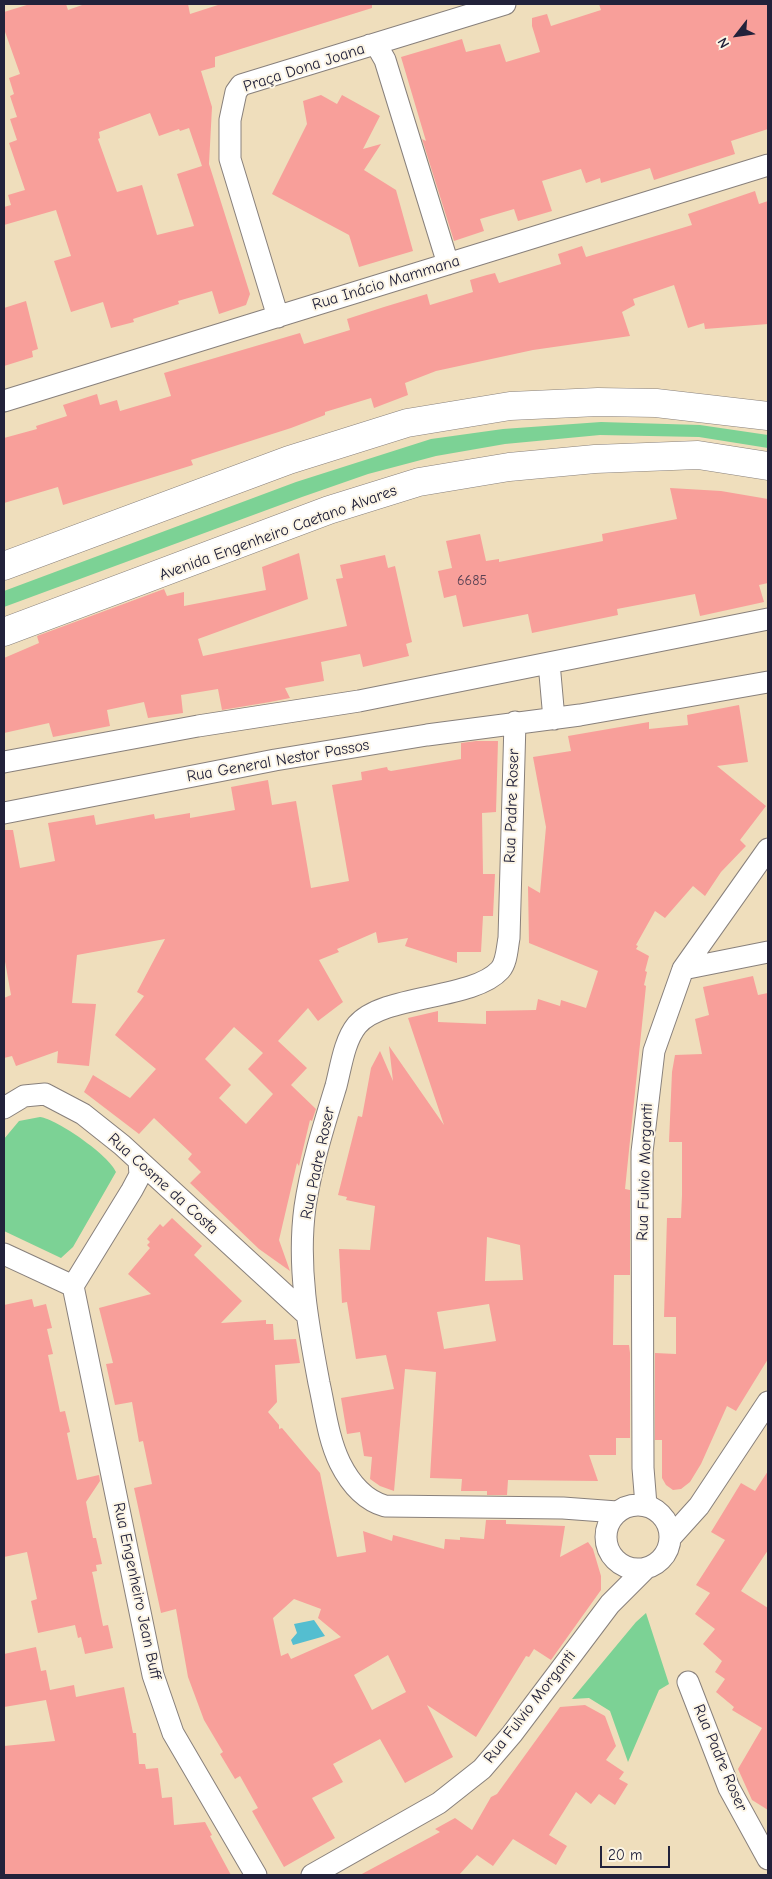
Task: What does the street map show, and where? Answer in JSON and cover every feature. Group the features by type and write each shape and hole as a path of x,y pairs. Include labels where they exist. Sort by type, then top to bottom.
{"street":[{"path":"370,45 505,4"},
{"name":"Praça Dona Joana","path":"278,317 230,159 230,120 236,92 240,85 370,45 377,46 385,60 448,264"},
{"name":"Rua Inácio Mammana","path":"4,401 768,165"},
{"path":"4,566 289,460 407,423 510,406 598,402 656,403 768,416"},
{"name":"Avenida Engenheiro Caetano Alvares","path":"4,632 329,510 419,482 509,467 595,459 698,455 768,466"},
{"path":"4,762 188,728 359,702 768,619"},
{"path":"549,663 554,719"},
{"name":"Rua General Nestor Passos","path":"4,814 275,760 515,722 554,719 768,682"},
{"name":"Rua Padre Roser","path":"515,722 508,938 504,963 493,976 480,983 384,1009 362,1019 355,1027 348,1042 327,1115 305,1206 302,1246 306,1314 329,1435 341,1465 364,1496 385,1506 636,1509 683,1506 707,1492"},
{"name":"Rua Fulvio Morganti","path":"636,1509 643,1468 642,1152 654,1051 683,969 768,849"},
{"path":"683,969 768,952"},
{"name":"Rua Cosme da Costa","path":"4,1108 24,1096 45,1094 83,1114 139,1161 306,1314"},
{"path":"4,1254 73,1286 140,1175 139,1161"},
{"name":"Rua Engenheiro Jean Buff","path":"73,1286 153,1675 173,1733 256,1875"},
{"path":"671,1537 664,1517 636,1509 610,1521 606,1533 610,1552 616,1560 635,1569 646,1568 656,1564 664,1557 671,1537 699,1506 768,1402"},
{"name":"Rua Padre Roser","path":"563,1508 606,1533"},
{"name":"Rua Fulvio Morganti","path":"610,1604 617,1579 616,1560"},
{"name":"Rua Fulvio Morganti","path":"312,1875 439,1803 482,1769 610,1604 646,1568"},
{"name":"Rua Padre Roser","path":"688,1682 729,1788 768,1859"}],"green space":[{"path":"601,422 700,425 768,435 768,448 699,437 600,435 505,444 436,456 368,474 302,497 4,607 4,591 296,482 431,439 503,429"},
{"path":"40,1117 58,1124 82,1139 104,1157 116,1172 73,1247 61,1258 4,1231 4,1139 19,1121"},
{"path":"646,1613 669,1684 659,1690 628,1762 610,1711 589,1698 572,1699 636,1622"}],"water":[{"path":"314,1620 325,1636 293,1645 291,1640 297,1633 294,1624"}],"building":[{"path":"30,4 66,4 68,10 85,4 188,4 190,14 221,4 372,4 372,8 215,57 215,67 201,71 212,107 209,164 250,294 246,305 219,314 212,291 178,301 179,304 133,319 134,322 111,328 103,302 71,312 54,261 71,256 56,210 4,225 4,207 11,205 8,195 25,190 9,143 17,140 10,119 17,117 10,96 14,94 9,78 20,74 4,29 4,12","holes":["150,113 159,136 179,129 180,131 189,128 202,166 177,174 194,226 157,235 142,185 117,192 98,139 100,138 99,132"]},
{"path":"599,4 768,4 768,129 731,141 735,154 654,180 650,168 601,183 600,178 586,183 581,169 542,181 552,211 518,221 514,209 480,219 484,231 454,241 422,139 426,141 401,57 462,39 466,52 500,44 506,62 540,52 532,26 532,18 547,14 551,26 601,10"},
{"path":"321,95 337,104 342,95 380,116 363,149 381,144 364,170 396,190 413,251 359,267 349,235 272,194 307,124 303,101"},
{"path":"755,191 759,204 768,201 768,324 705,329 704,323 688,328 674,285 633,299 635,305 622,312 630,336 533,350 436,371 405,383 408,395 374,408 371,398 325,412 325,415 291,428 191,460 193,465 63,505 58,487 4,503 4,438 37,429 36,426 67,416 63,405 97,394 100,405 117,400 120,411 171,396 164,373 300,333 304,344 350,330 347,319 384,307 427,294 430,305 473,292 470,280 495,273 499,283 561,264 558,254 582,246 586,257 692,225 688,214"},
{"path":"26,301 38,349 32,351 33,357 4,366 4,308"},
{"path":"670,488 721,491 768,499 768,583 759,585 764,602 700,616 695,594 617,609 618,615 532,633 528,614 463,627 456,595 444,598 438,571 452,568 446,541 480,534 486,561 499,559 499,562 603,541 602,534 677,519"},
{"path":"299,553 308,599 198,639 203,656 347,626 336,579 343,578 340,565 385,555 388,568 395,566 412,642 406,644 409,656 363,667 360,654 321,662 324,681 285,688 290,698 270,702 222,710 218,689 181,695 183,713 148,718 144,702 107,710 110,726 53,737 49,723 4,733 4,658 39,643 37,636 164,589 167,596 184,592 184,606 266,590 262,567"},
{"path":"739,705 748,762 717,766 766,806 740,840 746,846 721,872 705,896 693,886 665,918 655,911 636,945 638,946 636,949 649,956 645,971 647,972 644,985 646,986 625,1189 630,1190 630,1275 614,1275 613,1345 629,1345 630,1438 616,1438 616,1455 589,1455 598,1481 508,1480 507,1495 487,1495 487,1491 461,1491 462,1479 430,1478 436,1372 405,1369 394,1491 380,1486 370,1479 372,1457 364,1456 360,1432 347,1434 341,1398 394,1389 386,1355 356,1359 347,1302 342,1303 339,1249 370,1250 375,1206 346,1200 347,1197 338,1195 358,1116 362,1117 371,1068 380,1051 393,1081 389,1046 444,1125 408,1018 438,1011 438,1022 486,1024 486,1011 536,1010 538,999 560,1006 561,1000 586,1008 598,971 529,943 528,886 540,893 546,827 533,757 571,751 568,736 649,722 649,729 688,725 687,715","holes":["487,1237 520,1245 523,1280 485,1281","489,1304 496,1341 444,1349 437,1312"]},
{"path":"498,741 496,812 482,813 483,874 495,874 493,916 483,916 481,952 457,952 457,963 405,946 408,938 378,943 376,932 337,949 339,952 319,960 343,1002 318,1021 308,1008 278,1041 307,1068 291,1085 316,1109 312,1121 310,1120 299,1166 297,1163 279,1240 290,1271 259,1249 190,1183 201,1172 188,1159 192,1154 154,1118 139,1134 84,1092 93,1075 130,1098 156,1069 115,1035 144,996 137,992 165,939 77,955 72,1003 96,1004 89,1066 57,1063 58,1051 16,1066 12,1056 4,1058 4,998 11,995 4,956 4,830 13,830 20,868 55,861 48,823 94,815 96,825 154,814 155,819 190,813 190,818 235,810 231,787 268,780 272,805 296,801 311,888 349,881 332,785 362,780 361,772 387,767 391,771 461,759 461,743","holes":["234,1027 263,1053 248,1069 273,1094 246,1124 219,1098 231,1085 205,1059"]},
{"path":"753,976 758,995 768,993 768,1359 736,1411 727,1406 701,1464 690,1482 681,1489 673,1490 666,1485 662,1478 662,1440 655,1440 655,1353 676,1354 676,1317 664,1317 667,1218 681,1218 682,1195 682,1142 669,1142 672,1072 675,1055 702,1054 695,1019 709,1015 703,987"},
{"path":"172,1218 202,1246 194,1255 242,1301 221,1323 266,1320 266,1324 273,1324 274,1340 296,1339 300,1363 275,1365 277,1402 268,1412 279,1425 279,1429 282,1428 320,1473 337,1557 366,1552 363,1531 392,1541 393,1535 444,1549 445,1539 460,1540 460,1537 484,1539 486,1520 506,1520 506,1524 565,1526 560,1557 588,1542 593,1549 601,1576 601,1590 551,1660 534,1649 529,1657 526,1656 476,1737 427,1705 453,1757 405,1783 380,1739 333,1764 343,1782 312,1798 335,1838 284,1867 252,1811 258,1808 240,1776 235,1779 220,1754 223,1752 204,1720 188,1677 176,1609 161,1613 134,1488 152,1484 143,1441 139,1442 132,1402 115,1405 106,1364 113,1363 99,1308 151,1294 128,1274 150,1248 147,1245 150,1242 147,1239 160,1224 163,1227","holes":["294,1599 321,1609 318,1618 341,1637 291,1659 288,1653 281,1656 273,1618","388,1655 406,1692 372,1710 354,1675"]},
{"path":"32,1299 34,1307 46,1304 52,1328 47,1329 53,1354 48,1355 60,1412 65,1411 70,1432 67,1433 77,1480 99,1475 100,1481 86,1502 93,1538 96,1538 102,1564 96,1565 97,1571 92,1572 103,1626 108,1625 113,1648 85,1654 81,1637 78,1638 75,1625 38,1633 31,1601 37,1599 27,1552 4,1557 4,1305"},
{"path":"768,1471 768,1550 741,1591 768,1608 768,1810 752,1800 738,1769 762,1728 732,1710 734,1707 716,1692 725,1679 715,1672 722,1661 703,1644 715,1629 695,1614 710,1593 696,1585 725,1540 711,1532 741,1483 755,1491"},
{"path":"36,1647 41,1671 46,1670 50,1690 74,1685 76,1697 124,1687 133,1733 136,1733 139,1764 145,1764 146,1769 158,1768 162,1798 172,1797 174,1825 205,1822 212,1835 210,1836 231,1875 4,1875 4,1746 55,1741 46,1700 4,1707 4,1654"},
{"path":"585,1705 605,1716 616,1746 606,1760 624,1772 619,1779 628,1784 615,1805 599,1794 591,1804 576,1792 549,1835 567,1846 556,1865 513,1839 493,1866 477,1855 459,1875 360,1875 440,1832 435,1829 455,1818 472,1830 491,1797 497,1794 560,1707"}]}
